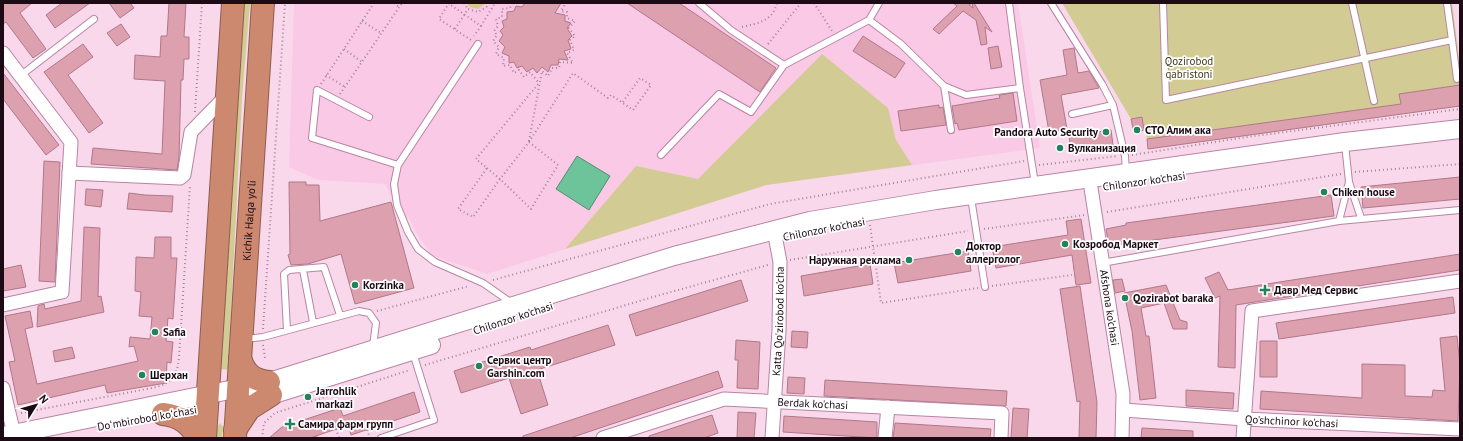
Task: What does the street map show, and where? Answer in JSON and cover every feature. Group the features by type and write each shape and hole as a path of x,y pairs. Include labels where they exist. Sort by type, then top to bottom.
{"highway":[{"path":"205,438 233,3"},
{"name":"Kichik Halqa yo'li","path":"235,434 263,3"},
{"path":"235,434 249,409 270,389 248,375 244,369 241,349"},
{"path":"163,414 178,417 184,420 199,438"}],"main road":[{"name":"Chilonzor ko'chasi","path":"207,401 270,389 413,350 664,271 775,234 972,204 1090,183 1345,147 1460,129"},
{"name":"Chilonzor ko'chasi","path":"270,389 372,350 674,256 775,234 868,210 1035,186 1090,183 1126,174 1345,147 1460,138"},
{"name":"Doʻmbirobod koʻchasi","path":"11,436 134,410 207,401"},
{"name":"Doʻmbirobod koʻchasi","path":"39,438 163,414 207,401"}],"street":[{"path":"3,53 71,142 62,292 3,306"},
{"path":"69,173 180,178 184,174 189,136 227,95"},
{"name":"Afshona ko'chasi","path":"1090,183 1121,377 1124,410 1122,438"},
{"name":"Katta Qo'zirobod ko'cha","path":"772,438 779,331 780,262 775,234"},
{"path":"1243,438 1252,311 1460,281"},
{"path":"3,388 10,416 11,436"},
{"name":"Berdak ko'chasi","path":"603,438 724,399 774,400 1002,413 1001,438"},
{"path":"885,438 888,407"},
{"name":"Qo'shchinor ko'chasi","path":"1124,410 1244,418 1460,429"}],"lane":[{"path":"700,3 731,30 784,65"},
{"path":"661,156 719,94 750,112 784,65 869,20 878,3"},
{"path":"1009,3 1035,186"},
{"path":"1051,3 1102,84 1113,105 1125,156 1126,174"},
{"path":"1163,3 1166,100 1452,40"},
{"path":"1352,3 1374,101"},
{"path":"1447,3 1456,79"},
{"path":"20,76 94,18"},
{"path":"869,20 901,44 944,86 966,95 1020,88"},
{"path":"478,44 398,165 394,184 397,204 408,232 418,249 435,262 483,283 515,305"},
{"path":"944,86 952,130"},
{"path":"369,117 317,90 312,138 398,165"},
{"path":"1072,114 1113,105"},
{"path":"1345,147 1349,182 1360,218"},
{"path":"1339,221 1349,182"},
{"path":"972,204 985,287"},
{"path":"1102,263 1339,221 1460,210"},
{"path":"288,330 284,274 289,270 303,270 321,266 326,268 340,315"},
{"path":"303,270 313,322"},
{"path":"241,349 263,337 313,322 359,311 369,313 376,327 372,350"},
{"path":"381,438 434,420 413,350"}],"path":[{"path":"194,130 202,3"},
{"path":"265,358 263,337 285,3"},
{"path":"317,90 374,3"},
{"path":"394,3 399,7"},
{"path":"336,100 402,3"},
{"path":"481,26 449,3 439,19 472,40 481,26 495,3"},
{"path":"464,3 468,9 478,12 488,4 492,8"},
{"path":"512,3 510,8 502,9 502,17 496,19 498,26 494,31 497,35 493,41 499,47 496,54 504,58 504,66 510,66 514,74 519,70 524,77 530,72 539,83"},
{"path":"529,142 542,71 548,76 552,68 559,68 560,62 573,63 567,53 574,50 570,40 575,36 569,28 575,21 567,18 567,12 561,11 566,3"},
{"path":"731,30 757,25 768,20 775,9 776,3"},
{"path":"762,51 801,3"},
{"path":"814,3 836,37"},
{"path":"455,29 468,9"},
{"path":"362,21 382,33"},
{"path":"344,49 362,62"},
{"path":"487,168 458,209 472,217 529,142 573,73 608,98 611,95 622,103 633,110 651,85 640,78 622,103"},
{"path":"326,75 345,87"},
{"path":"529,142 558,165 531,209 500,179 476,159 539,83"},
{"path":"369,313 770,204 1023,160 1033,166 1125,156 1247,137 1460,110"},
{"path":"262,438 264,423 275,413 653,297 780,262 873,245 1094,214 1348,172 1460,164"},
{"path":"10,416 165,385 173,378 180,358 190,179"},
{"path":"869,220 881,303 1072,275"},
{"path":"336,429 339,438"},
{"path":"366,430 370,438"}],"shaded area":[{"path":"294,3 1018,3 1040,148 766,185 487,274 433,256 418,236 409,218 403,219 385,184 318,180 289,167"},
{"path":"577,156 610,176 589,210 556,189"}],"green space":[{"path":"244,3 250,3 242,98 228,370 221,369"},
{"path":"467,3 486,3 478,9 470,7"},
{"name":"Qozirobod qabristoni","path":"1062,3 1452,3 1460,66 1460,85 1399,94 1401,104 1147,139 1142,117 1131,119"},
{"path":"822,54 888,108 896,140 912,165 766,185 565,249 636,166 698,179"},
{"path":"220,423 223,427 222,438 217,438 217,427"}],"building":[{"path":"3,3 32,3 20,13 46,49 33,58 6,22 3,24"},
{"path":"62,3 90,3 55,28 46,15"},
{"path":"109,3 130,3 134,8 120,18"},
{"path":"169,3 186,3 184,37 189,37 189,59 184,59 183,80 181,80 179,157 177,170 91,164 93,148 162,154 165,81 134,79 135,55 160,57 161,36 167,36"},
{"path":"525,3 561,3 555,13 565,15 565,21 571,23 567,28 572,36 568,40 571,49 564,51 568,60 559,59 558,65 551,65 548,72 542,67 537,73 533,68 527,72 522,66 517,68 514,62 509,63 509,56 502,53 505,47 499,41 503,35 500,31 504,27 502,21 507,19 507,12 514,11 516,6 522,7"},
{"path":"627,3 679,3 776,68 760,92"},
{"path":"953,3 972,3 974,3 992,32 985,27 987,44 981,45 976,20 963,11 939,34 933,29 957,6"},
{"path":"121,24 130,37 117,46 107,33"},
{"path":"863,36 905,63 895,78 853,51"},
{"path":"83,44 93,57 68,75 103,123 89,133 44,72"},
{"path":"998,46 1002,67 991,69 988,48"},
{"path":"1074,48 1078,73 1089,71 1099,88 1061,95 1067,129 1049,132 1040,80 1067,75 1063,50"},
{"path":"3,73 59,145 46,155 3,99"},
{"path":"1460,85 1460,106 1148,149 1147,139 1401,104 1399,94"},
{"path":"1013,93 1017,121 959,130 957,123 955,124 952,106 1000,98 999,95"},
{"path":"939,105 939,108 943,107 946,125 901,131 898,111"},
{"path":"1142,117 1144,130 1134,133 1131,119"},
{"path":"1111,130 1113,145 1071,151 1069,136"},
{"path":"44,161 60,162 55,282 39,281"},
{"path":"1460,177 1460,199 1363,208 1361,187"},
{"path":"289,182 306,182 306,185 319,185 320,221 391,202 414,288 355,304 341,254 308,264 291,265 288,255 290,254"},
{"path":"86,189 103,190 101,207 85,205"},
{"path":"129,193 173,196 172,212 127,209"},
{"path":"1331,195 1334,216 1109,246 1106,229 1126,225 1126,223"},
{"path":"1081,219 1091,283 1076,285 1072,255 996,268 992,247 1068,235 1066,221"},
{"path":"84,227 100,228 98,297 101,296 104,312 37,327 38,306 44,304 45,309 81,301"},
{"path":"155,237 171,237 171,258 177,258 173,319 168,318 166,341 173,342 171,363 167,362 166,383 107,393 105,385 18,405 9,362 15,361 5,316 30,311 33,327 25,329 37,384 138,361 134,346 129,347 130,337 150,339 152,317 139,316 141,292 135,291 136,257 154,258"},
{"path":"968,251 971,271 898,283 894,263"},
{"path":"1460,254 1460,270 1236,305 1235,368 1218,367 1220,296 1215,298 1205,278 1219,272 1228,290"},
{"path":"870,264 873,284 804,296 801,276"},
{"path":"21,265 26,287 3,291 3,269"},
{"path":"1122,279 1125,291 1115,293 1113,280"},
{"path":"741,280 748,301 636,336 629,315"},
{"path":"1166,285 1180,320 1187,322 1187,329 1173,329 1164,303 1141,308 1146,336 1149,336 1156,398 1140,400 1132,331 1124,293"},
{"path":"1080,286 1097,402 1096,438 1079,438 1080,401 1077,402 1060,289"},
{"path":"1453,297 1455,313 1279,339 1276,323"},
{"path":"608,325 615,345 537,370 548,405 521,414 509,378 461,393 454,371 530,347 531,350"},
{"path":"792,331 808,332 807,348 791,347"},
{"path":"1457,336 1460,365 1458,421 1260,409 1261,391 1362,398 1362,364 1405,365 1405,396 1432,397 1433,390 1445,391 1440,338"},
{"path":"736,340 760,342 758,389 737,388 738,360 735,360"},
{"path":"1260,341 1277,341 1277,377 1260,377"},
{"path":"72,347 75,358 55,362 53,351"},
{"path":"718,371 723,387 570,438 523,438 523,436"},
{"path":"788,377 805,378 804,394 787,393"},
{"path":"825,380 1007,391 1006,406 824,396"},
{"path":"1186,390 1234,393 1233,409 1186,406"},
{"path":"414,392 420,412 351,435 348,425 310,438 269,438 282,427 340,408 343,416"},
{"path":"1013,408 1029,409 1027,438 1011,438"},
{"path":"738,412 756,413 754,438 737,438"},
{"path":"712,415 718,433 704,438 649,438 649,436"},
{"path":"784,416 877,422 877,438 783,432"},
{"path":"895,423 991,429 990,438 893,438"},
{"path":"1142,428 1193,431 1193,438 1141,438"}],"place":[{"name":"СТО Алим ака","path":"1137,130"},
{"name":"Pandora Auto Security","path":"1106,132"},
{"name":"Вулканизация","path":"1060,148"},
{"name":"Chiken house","path":"1324,192"},
{"name":"Козробод Маркет","path":"1065,244"},
{"name":"Доктор аллерголог","path":"958,252"},
{"name":"Наружная реклама","path":"909,260"},
{"name":"Korzinka","path":"355,285"},
{"name":"Давр Мед Сервис","path":"1265,290"},
{"name":"Qozirabot baraka","path":"1125,298"},
{"name":"Safia","path":"155,332"},
{"name":"Сервис центр Garshin.com","path":"479,366"},
{"name":"Шерхан","path":"142,375"},
{"name":"Jarrohlik markazi","path":"308,397"},
{"name":"Самира фарм групп","path":"290,424"}]}
